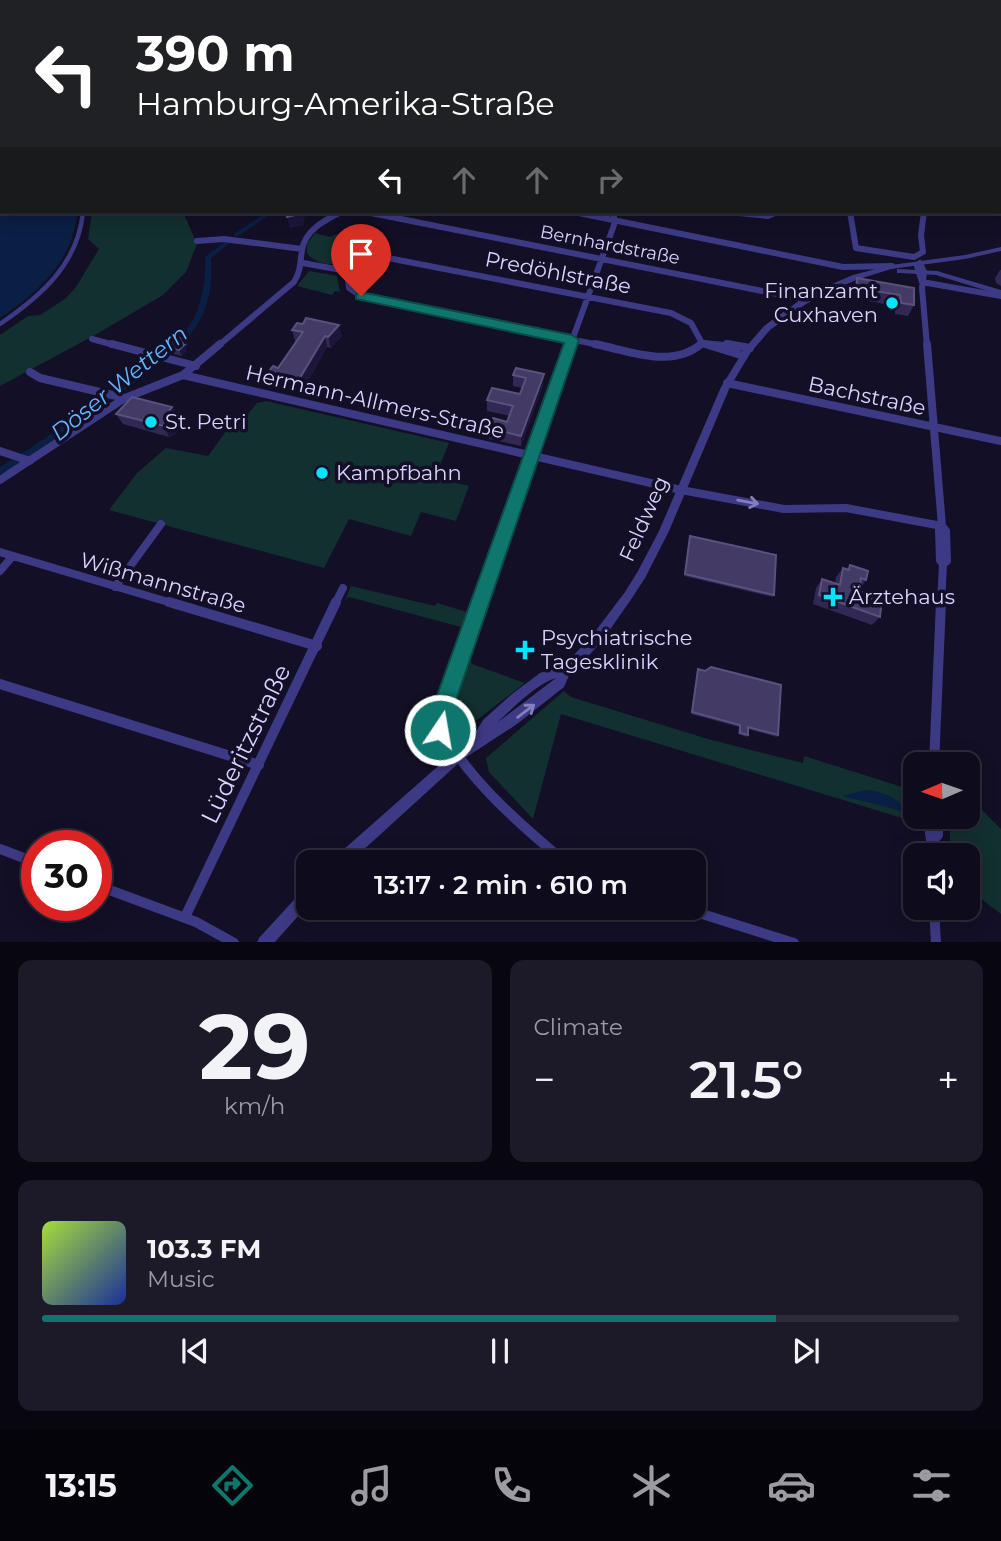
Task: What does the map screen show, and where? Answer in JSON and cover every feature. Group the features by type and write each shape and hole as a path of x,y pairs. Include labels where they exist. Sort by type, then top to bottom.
{"street":[{"path":"0,324 36,297 63,267 79,240 83,214"},
{"path":"0,480 24,459 125,398 183,375 195,366 294,282 303,263 302,249 309,233 335,214"},
{"name":"Bernhardstraße","path":"376,214 807,300"},
{"path":"594,214 614,216 843,267 919,266 956,261"},
{"path":"748,214 776,214"},
{"path":"850,214 856,248 956,276 1001,293"},
{"path":"924,214 921,235 923,253 919,266 947,561 943,564 935,752"},
{"path":"553,850 458,756 440,730 440,715 475,621 530,456 603,258 614,225 614,216"},
{"path":"197,241 225,237 267,246 302,249"},
{"path":"843,267 857,276 1001,249"},
{"path":"956,276 947,268 948,265 970,256"},
{"name":"Predöhlstraße","path":"347,271 361,261 388,258 589,297 682,317 698,329 702,343"},
{"path":"303,263 347,271 349,288 361,296 572,340 669,357 689,354 702,343 714,342 750,348"},
{"path":"857,276 892,266"},
{"path":"919,266 1001,293"},
{"name":"Feldweg","path":"353,850 458,756 477,742 486,740 560,683 565,670 592,643 640,580 655,552 735,368 767,328 807,300 857,276"},
{"path":"922,282 1001,293"},
{"path":"92,339 195,366"},
{"path":"702,343 744,356"},
{"path":"30,372 40,378 125,398"},
{"name":"Hermann-Allmers-Straße","path":"183,375 681,490 783,509 846,508 942,526"},
{"name":"Bachstraße","path":"727,383 1001,441"},
{"path":"0,451 24,459"},
{"path":"115,587 160,524"},
{"name":"Wißmannstraße","path":"0,552 317,646"},
{"path":"0,572 12,557"},
{"name":"Lüderitzstraße","path":"185,918 343,588"},
{"path":"0,684 259,765"},
{"path":"928,830 932,841 938,835 938,830"},
{"path":"0,849 21,857"},
{"path":"112,891 185,918 232,942"},
{"path":"265,942 296,908"},
{"path":"706,915 791,942"},
{"path":"935,920 936,942"}],"green space":[{"path":"92,214 184,214 197,244 186,272 163,295 0,386 0,335 28,316 40,315 65,299 76,287 99,249 88,239"},
{"path":"354,227 360,231 361,244 376,248 376,255 331,264 322,263 307,253 307,244 315,233 330,237"},
{"path":"309,271 337,276 340,292 335,291 332,295 297,286"},
{"path":"266,401 449,443 435,478 469,486 456,521 421,512 411,536 349,519 324,568 109,510 137,473 166,448 208,456 227,430 234,431 257,403"},
{"path":"351,586 435,606 437,603 467,612 461,627 349,597 345,600"},
{"path":"470,658 472,664 525,683 464,730 459,731 450,725 449,716"},
{"path":"564,691 571,697 708,739 803,763 804,756 903,787 903,818 561,714 533,819 489,772 486,758"},
{"path":"980,808 1001,829 1001,914 980,898 980,843 950,843 950,830 980,830"}],"water":[{"path":"0,214 77,214 69,246 52,274 0,318"},
{"path":"865,790 877,791 899,803 903,811 842,796"}],"building":[{"path":"857,278 914,288 914,305 901,303 900,295 857,288"},
{"path":"306,318 339,325 328,337 325,336 298,381 267,374 273,366 278,368 303,332 292,330 297,323 303,324"},
{"path":"177,337 186,340 179,350 172,348 175,345 170,344"},
{"path":"516,368 544,374 521,436 489,428 493,418 507,422 513,406 487,400 492,388 520,394 526,378 513,375"},
{"path":"132,397 172,407 169,411 178,413 164,426 116,414"},
{"path":"690,536 776,555 774,595 685,574"},
{"path":"850,565 868,571 866,580 861,578 859,591 882,599 880,617 819,595 822,579 840,585 843,568 849,570"},
{"path":"711,667 781,685 778,735 748,727 748,735 740,733 740,725 692,712 698,669 705,671"}],"waterway":[{"name":"Döser Wettern","path":"236,235 268,214"},
{"name":"Döser Wettern","path":"0,471 69,426 152,365 183,338 195,323 204,300 208,257 229,241"}],"place":[{"name":"Finanzamt Cuxhaven","path":"892,303"},
{"name":"St. Petri","path":"151,422"},
{"name":"Kampfbahn","path":"322,473"},
{"name":"Ärztehaus","path":"833,597"},
{"name":"Psychiatrische Tagesklinik","path":"525,650"}],"route":[{"path":"361,296 572,340 440,715 440,730"}]}
